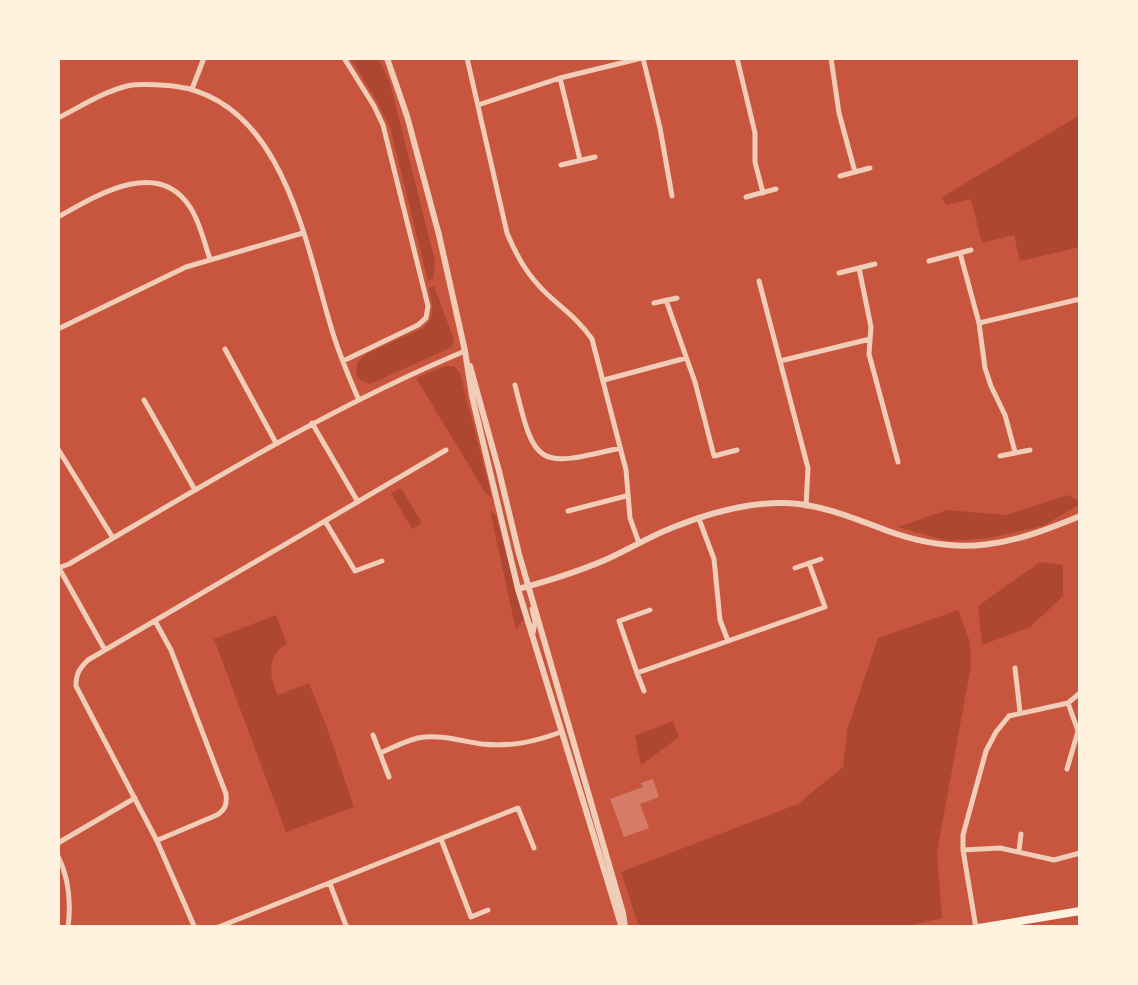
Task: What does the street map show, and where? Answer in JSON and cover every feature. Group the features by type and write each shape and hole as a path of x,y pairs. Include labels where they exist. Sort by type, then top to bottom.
{"main road":[{"path":"978,928 1080,911"}],"street":[{"path":"192,89 204,58"},
{"path":"343,361 418,325 426,318 428,306 383,125 344,58"},
{"path":"387,58 440,235 472,396 518,589 623,928"},
{"path":"467,58 507,234 516,256 592,339 626,470 626,496 639,543"},
{"path":"478,105 560,78 643,58 672,196"},
{"path":"737,58 755,133 755,162 763,193"},
{"path":"831,58 855,172"},
{"path":"560,78 580,160"},
{"path":"58,118 128,86 157,85 192,89 216,99 243,118 267,150 294,205 358,398"},
{"path":"561,165 595,157"},
{"path":"840,176 870,168"},
{"path":"58,216 121,187 151,181 165,185 185,200 210,259"},
{"path":"746,197 776,189"},
{"path":"58,329 186,267 303,233"},
{"path":"928,261 971,250"},
{"path":"960,253 979,323 985,368 1005,415 1015,452"},
{"path":"839,273 875,264"},
{"path":"859,268 871,327 869,354 898,462"},
{"path":"758,281 808,468 806,506"},
{"path":"654,303 677,298"},
{"path":"979,323 1080,299"},
{"path":"666,300 714,456 738,450"},
{"path":"779,362 870,339"},
{"path":"225,349 276,443"},
{"path":"104,650 58,568 358,398 465,350"},
{"path":"465,350 528,586 623,913 623,928"},
{"path":"604,380 686,358"},
{"path":"515,384 527,436 536,451 554,459 571,460 620,448"},
{"path":"144,400 195,490"},
{"path":"312,423 358,502"},
{"path":"58,449 113,538"},
{"path":"195,928 157,840 76,686 80,668 104,650 446,450"},
{"path":"1000,456 1030,450"},
{"path":"568,511 626,496"},
{"path":"518,589 563,576 673,527 739,507 788,503 806,506 843,513 926,543 954,547 981,546 1039,533 1080,516"},
{"path":"700,519 714,559 720,620 728,641"},
{"path":"325,521 356,571 382,561"},
{"path":"795,568 821,558"},
{"path":"638,673 824,606 809,563"},
{"path":"528,586 535,622 533,638"},
{"path":"644,691 619,621 650,610"},
{"path":"155,621 171,650 227,803 217,815 157,840"},
{"path":"1015,668 1020,712"},
{"path":"978,928 963,850 965,820 986,751 1009,716 1068,702 1080,693"},
{"path":"1067,769 1078,731 1068,702"},
{"path":"380,753 418,738 529,744 562,732 568,721"},
{"path":"562,732 573,738"},
{"path":"373,735 389,778"},
{"path":"1071,755 1080,759"},
{"path":"58,843 135,798"},
{"path":"216,928 518,808 534,848"},
{"path":"1019,851 1021,834"},
{"path":"441,839 471,917 488,910"},
{"path":"963,850 1000,848 1054,860 1080,853"},
{"path":"58,856 67,887 68,928"},
{"path":"329,883 347,928"}],"shaded area":[{"path":"350,58 378,58 390,83 435,261 433,279 428,281 390,127"},
{"path":"1080,115 1080,247 1020,261 1014,235 982,243 971,199 946,205 942,197"},
{"path":"434,286 454,340 452,347 370,384 362,381 356,375 357,363 366,354 427,323 432,310 429,288"},
{"path":"454,366 460,373 492,498 416,378"},
{"path":"401,488 422,523 412,529 391,493"},
{"path":"1068,495 1080,504 1043,526 989,538 948,541 898,527 947,510 1006,515"},
{"path":"490,510 496,516 524,619 516,630"},
{"path":"1040,562 1063,565 1063,596 1030,627 982,645 978,606"},
{"path":"958,610 970,642 971,665 937,852 942,918 876,927 639,927 621,872 798,804 843,767 847,730 878,638"},
{"path":"276,615 287,644 273,660 275,688 278,695 309,683 354,807 286,832 214,639"},
{"path":"673,721 679,737 641,765 635,736"}],"building":[{"path":"653,779 659,797 640,804 649,828 624,837 610,799 643,787 641,783"}]}
